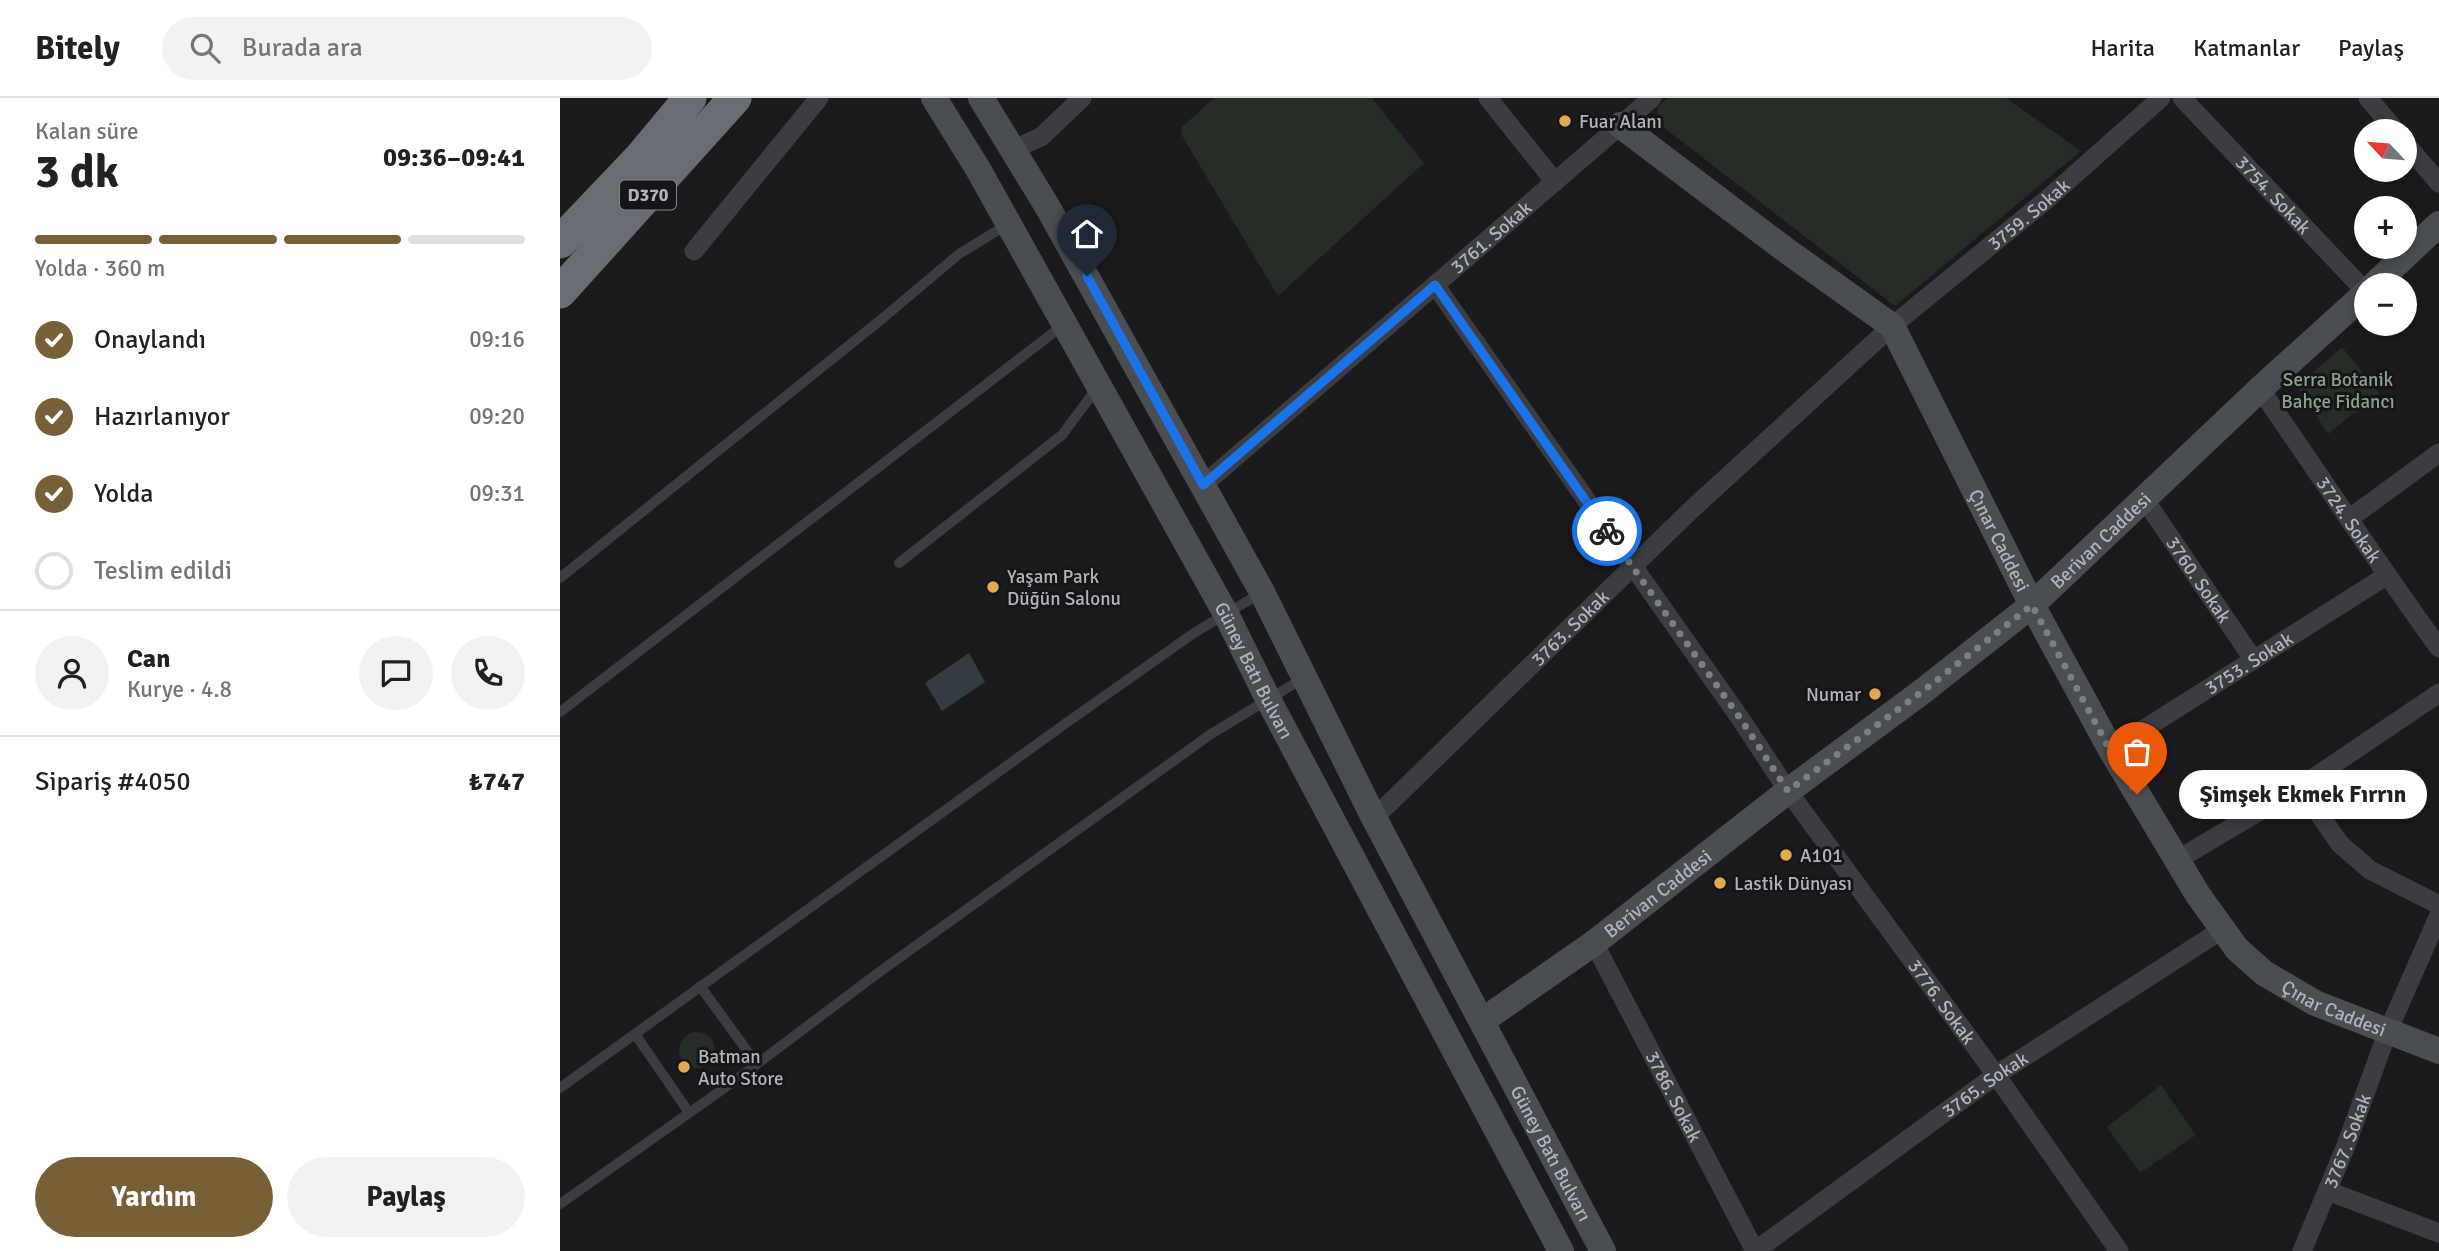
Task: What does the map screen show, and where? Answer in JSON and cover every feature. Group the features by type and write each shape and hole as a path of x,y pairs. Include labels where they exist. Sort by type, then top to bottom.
{"highway":[{"name":"D370","path":"560,242 639,159 690,98"},
{"name":"D370","path":"560,292 735,98"}],"street":[{"path":"694,251 819,98"},
{"name":"Güney Batı Bulvarı","path":"934,98 1009,223 1226,614 1268,699 1561,1251"},
{"name":"Güney Batı Bulvarı","path":"981,98 1047,206 1262,592 1374,818 1603,1251"},
{"path":"1013,149 1041,137 1082,98"},
{"path":"1488,98 1555,182"},
{"name":"3761. Sokak","path":"1203,485 1653,98"},
{"name":"3759. Sokak","path":"1892,326 2045,201 2161,98"},
{"name":"3754. Sokak","path":"2182,98 2354,279"},
{"path":"2368,98 2386,119"},
{"name":"Çınar Caddesi","path":"1620,125 1892,326 2032,605 2110,750 2177,860 2237,949 2264,973 2315,1003 2439,1051"},
{"path":"2417,157 2439,183"},
{"path":"2387,273 2439,224"},
{"name":"3776. Sokak","path":"1435,285 1788,791 1996,1075 2119,1251"},
{"name":"Berivan Caddesi","path":"1482,1021 1594,943 2032,605 2354,303"},
{"name":"3763. Sokak","path":"1374,818 1701,500 1892,326"},
{"name":"3724. Sokak","path":"2260,389 2350,518 2386,576 2439,648"},
{"path":"2350,518 2439,453"},
{"name":"3760. Sokak","path":"2145,500 2253,659"},
{"name":"3753. Sokak","path":"2110,750 2386,576"},
{"path":"2177,860 2300,787 2439,693"},
{"path":"2300,787 2340,844 2370,870 2439,905"},
{"name":"3767. Sokak","path":"2302,1251 2328,1191 2388,1031 2439,915"},
{"name":"3765. Sokak","path":"1755,1251 1996,1075 2223,929"},
{"name":"3786. Sokak","path":"1594,943 1755,1251"},
{"path":"2328,1191 2439,1233"}],"lane":[{"path":"560,578 959,254 1009,223"},
{"path":"560,712 1065,324"},
{"path":"899,563 1062,435 1099,385"},
{"path":"560,1088 1069,721 1194,633 1262,592"},
{"path":"560,1204 688,1111 733,1082 1211,734 1303,678"},
{"path":"700,986 756,1063"},
{"path":"635,1034 688,1111"}],"green space":[{"path":"1214,98 1372,98 1424,163 1278,296 1181,134 1182,127"},
{"path":"1668,98 2006,98 2081,151 1895,306 1663,127 1657,116 1658,106"},
{"name":"Serra Botanik Bahçe Fidancı","path":"2342,347 2379,393 2328,434 2297,386"},
{"path":"697,1032 710,1037 715,1050 710,1063 697,1068 684,1063 679,1050 684,1037"},
{"path":"2161,1085 2196,1135 2140,1173 2107,1127"}],"shaded area":[{"path":"969,653 985,682 942,711 925,683"}],"way so far":[{"path":"1607,531 1740,718 1788,791 1923,691 2032,605 2110,750 2137,794"}],"place":[{"name":"Fuar Alanı","path":"1565,121"},
{"name":"Yaşam Park Düğün Salonu","path":"993,587"},
{"name":"Numar","path":"1875,694"},
{"name":"Şimşek Ekmek Fırrın","path":"2137,794"},
{"name":"A101","path":"1786,855"},
{"name":"Lastik Dünyası","path":"1720,883"},
{"name":"Batman Auto Store","path":"684,1067"}],"route":[{"path":"1087,276 1203,485 1435,285 1607,531"}]}
